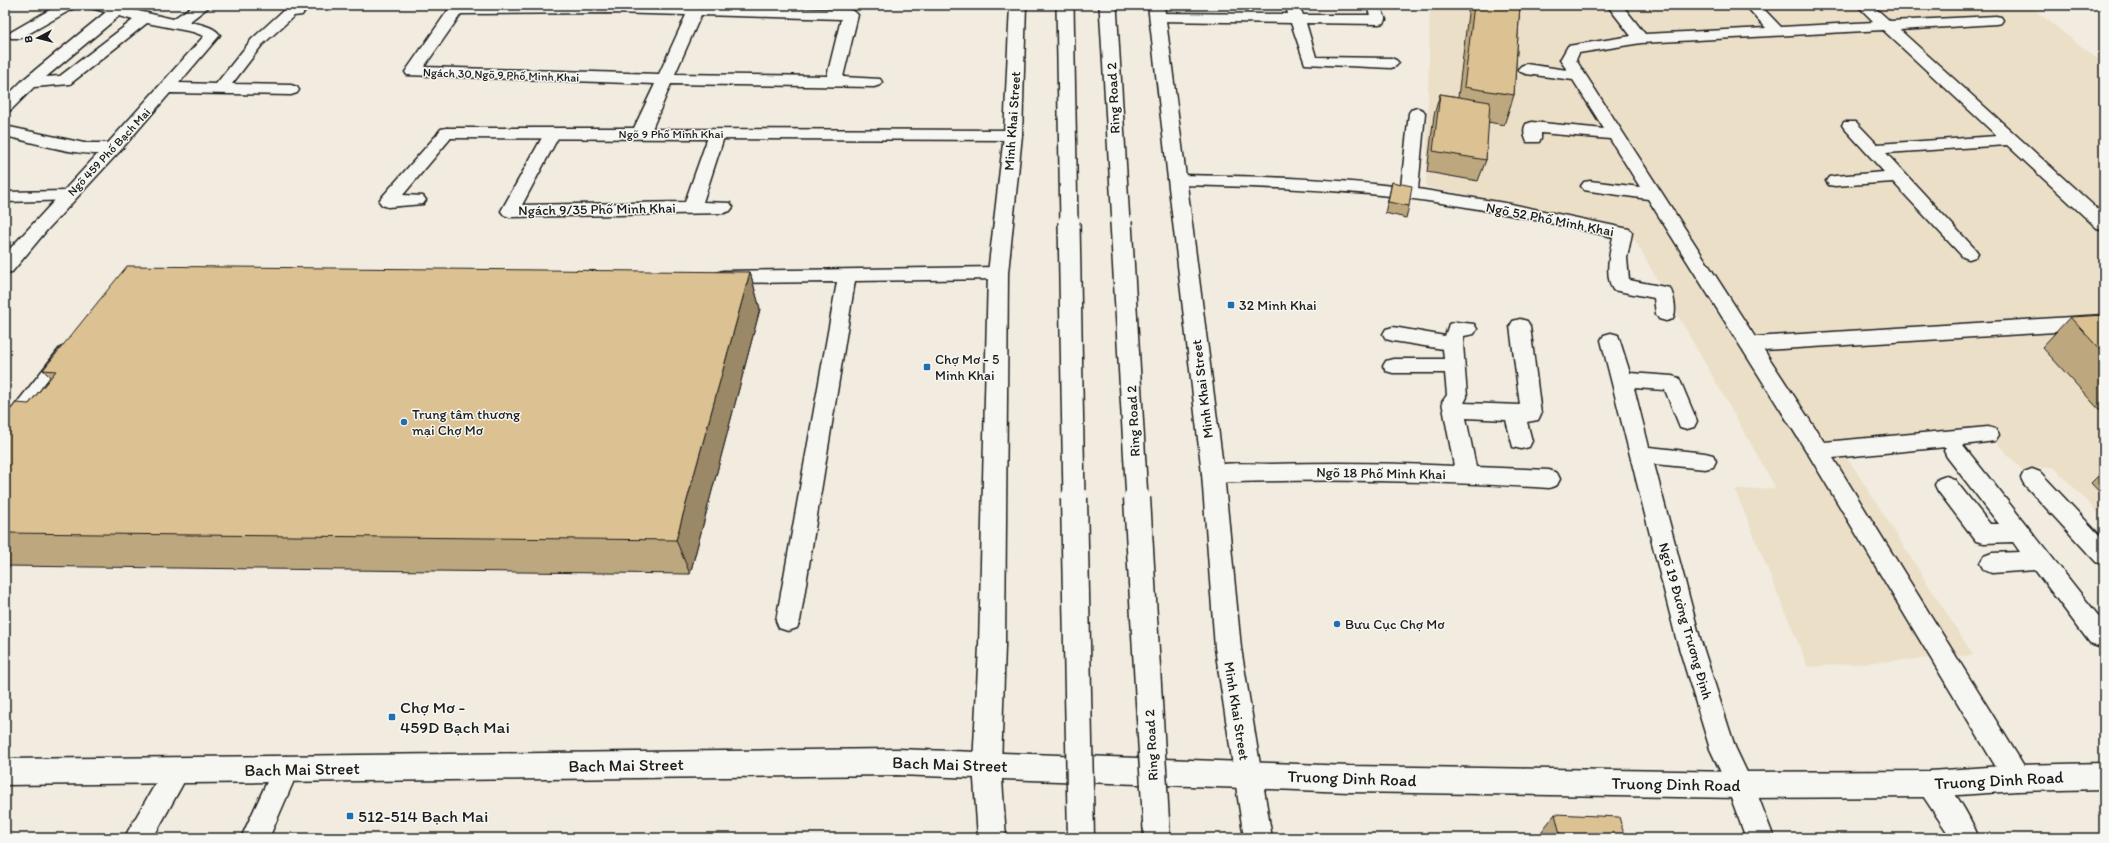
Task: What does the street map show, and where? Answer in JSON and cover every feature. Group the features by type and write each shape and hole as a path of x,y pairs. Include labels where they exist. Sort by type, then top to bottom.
{"main road":[{"name":"Minh Khai Street","path":"992,838 987,765 993,638 998,273 1013,134 1018,5"},
{"path":"1065,5 1081,838"},
{"name":"Ring Road 2","path":"1108,5 1157,838"},
{"name":"Ngách 30 Ngõ 9 Phố Minh Khai","path":"834,80 850,15 609,8 456,9 413,72 665,79 834,80 874,82"},
{"path":"641,133 696,10"},
{"name":"Minh Khai Street","path":"1157,11 1212,474 1228,648 1258,838"},
{"name":"Ngõ 9 Phố Minh Khai","path":"446,133 1013,134"},
{"name":"Ngõ 459 Phố Bạch Mai","path":"5,267 113,148"},
{"name":"Bach Mai Street","path":"5,772 897,762 1247,774"},
{"name":"Truong Dinh Road","path":"1247,774 1349,779 1740,785 1930,784 2016,778 2104,776"},
{"path":"1740,785 1760,838"}],"lane":[{"path":"16,35 69,5"},
{"path":"96,5 144,18 176,24 204,5"},
{"path":"220,89 257,42 291,11 297,12 302,5"},
{"path":"1157,11 1295,12 1379,20 1373,5"},
{"path":"1614,5 1641,39"},
{"path":"1752,5 1778,32"},
{"path":"1864,5 2104,225"},
{"path":"5,107 30,82 116,11"},
{"path":"1295,12 1310,61 1391,62"},
{"path":"30,82 64,81 144,18"},
{"path":"1996,20 1641,39 1573,49 1568,60 1818,451 2016,778"},
{"name":"Ngõ 459 Phố Bạch Mai","path":"113,148 213,35 197,28 176,24"},
{"path":"1526,70 1578,76"},
{"path":"167,88 291,90"},
{"path":"1409,193 1417,113"},
{"path":"1850,125 1969,253"},
{"path":"1533,138 1532,127 1616,135"},
{"path":"5,131 27,134 84,148 113,148"},
{"name":"Ngõ 9 Phố Minh Khai","path":"417,200 388,201 446,133"},
{"name":"Ngách 9/35 Phố Minh Khai","path":"552,134 510,211 724,207"},
{"path":"692,208 717,134"},
{"path":"1873,149 2011,140"},
{"path":"1835,181 1897,176"},
{"name":"Ngõ 52 Phố Minh Khai","path":"1177,180 1290,182 1409,193 1524,212 1623,233 1618,258 1620,285 1663,293 1666,314"},
{"path":"1590,186 1654,194"},
{"path":"5,197 68,196"},
{"path":"703,278 998,273"},
{"path":"788,621 846,276"},
{"path":"1750,344 2104,322"},
{"path":"1453,410 1531,414 1520,326"},
{"path":"1467,329 1456,329 1453,344 1458,398 1452,402 1467,474"},
{"path":"1393,334 1453,344"},
{"path":"5,433 78,339"},
{"name":"Ngõ 19 Đường Trương Định","path":"1610,340 1688,638 1723,749 1740,785"},
{"path":"1393,366 1454,366"},
{"path":"1621,380 1672,383 1687,421"},
{"path":"1515,414 1520,441"},
{"path":"1818,451 1988,435"},
{"path":"1955,451 2099,635 2104,634"},
{"path":"1640,454 1705,461"},
{"name":"Ngõ 18 Phố Minh Khai","path":"1212,474 1267,472 1425,472 1549,479"},
{"path":"2032,478 2104,555"},
{"path":"1946,486 1984,534 2019,532"},
{"path":"1992,563 2041,560"},
{"path":"255,838 286,769"},
{"path":"138,838 177,771"},
{"path":"1930,784 1956,820 1965,838"}],"shaded area":[{"path":"1430,5 2028,5 2104,64 2104,519 2054,467 2021,469 1995,441 1845,454 1973,655 1808,667 1735,490 1776,488 1628,228 1426,187"}],"building":[{"path":"1474,5 1520,5 1514,95 1464,87"},
{"path":"1440,94 1490,102 1486,160 1433,151"},
{"path":"1392,182 1412,186 1409,206 1388,202"},
{"name":"Trung tâm thương mại Chợ Mơ","path":"127,266 750,272 676,540 5,533 5,416 16,403 29,404 56,371 43,370"},
{"path":"2104,315 2104,354 2070,317"},
{"path":"1555,814 1619,817 1625,838 1561,838"}],"place":[{"name":"32 Minh Khai","path":"1231,305"},
{"name":"Chợ Mơ - 5 Minh Khai","path":"927,367"},
{"name":"Trung tâm thương mại Chợ Mơ","path":"404,422"},
{"name":"Bưu Cục Chợ Mơ","path":"1337,624"},
{"name":"Chợ Mơ - 459D Bạch Mai","path":"392,717"},
{"name":"512-514 Bạch Mai","path":"350,816"}]}
